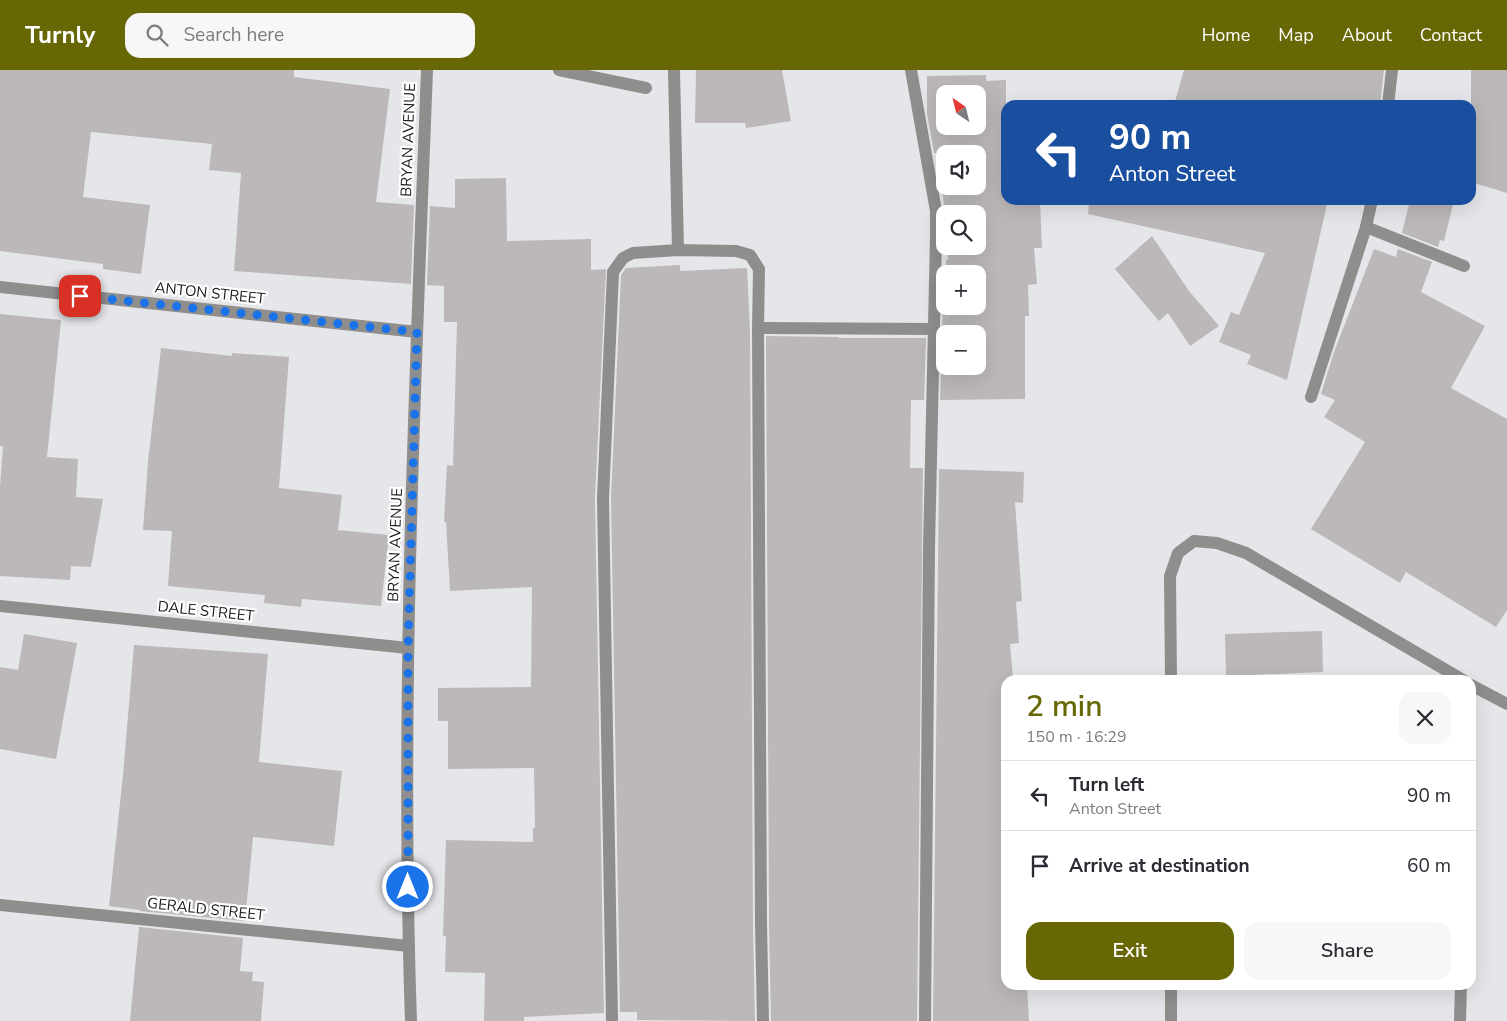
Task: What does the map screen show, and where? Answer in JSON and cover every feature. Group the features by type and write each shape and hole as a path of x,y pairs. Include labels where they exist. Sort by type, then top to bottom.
{"street":[{"name":"BRYAN AVENUE","path":"411,1021 408,648 427,70"},
{"path":"559,70 646,88"},
{"path":"674,70 678,250"},
{"path":"911,70 936,211 928,567 925,1021"},
{"path":"1389,100 1392,70"},
{"path":"1311,397 1366,228 1371,205"},
{"path":"1366,228 1464,266"},
{"path":"612,1021 603,498 612,272 623,258 633,253 678,250 736,251 750,255 759,269 763,1021"},
{"name":"ANTON STREET","path":"0,287 417,332"},
{"path":"758,328 934,329"},
{"path":"1170,675 1170,576 1178,553 1194,541 1217,543 1246,553 1454,675"},
{"name":"DALE STREET","path":"0,606 408,648"},
{"path":"1476,688 1507,704"},
{"name":"GERALD STREET","path":"0,905 409,946"},
{"path":"1171,990 1171,1021"},
{"path":"1460,990 1460,1021"}],"building":[{"path":"0,70 294,70 294,77 390,89 376,202 414,205 411,284 234,271 241,173 209,170 212,144 91,132 83,197 150,205 141,274 103,269 103,264 0,251"},
{"path":"696,70 782,70 791,121 746,128 745,123 695,123"},
{"path":"1184,70 1384,70 1381,100 1175,100"},
{"path":"1471,70 1507,70 1507,193 1476,184 1476,100 1471,100"},
{"path":"986,75 986,81 1006,80 1006,100 1001,100 1001,205 1040,205 1042,248 1034,248 1037,284 1028,285 1029,316 1025,316 1025,399 940,400 941,375 986,375 986,325 942,325 942,315 986,315 986,265 946,265 946,260 948,260 948,255 986,255 986,205 944,205 943,195 986,195 986,145 936,145 936,153 934,153 927,114 927,76"},
{"path":"506,178 507,241 591,239 591,270 606,269 595,498 604,1013 524,1017 524,1021 484,1021 485,973 445,972 446,936 443,936 446,840 533,842 533,828 535,828 534,768 448,769 448,721 438,721 438,688 531,687 532,587 450,591 446,522 444,522 447,465 453,466 457,322 444,322 444,286 427,285 430,206 455,208 455,179"},
{"path":"1089,205 1327,205 1287,380 1247,364 1251,355 1219,342 1231,312 1239,315 1265,253 1088,214"},
{"path":"1409,205 1453,205 1444,241 1440,240 1438,247 1402,233"},
{"path":"1152,236 1189,291 1219,326 1190,346 1168,313 1159,321 1115,269"},
{"path":"1374,249 1396,257 1398,249 1432,262 1421,292 1485,326 1451,388 1507,419 1507,610 1496,627 1406,572 1400,583 1311,529 1365,442 1324,417 1335,400 1321,394 1334,352"},
{"path":"680,265 680,271 747,268 750,331 755,1021 637,1020 637,1012 620,1012 611,498 621,275 626,268"},
{"path":"0,314 61,320 47,457 78,459 76,497 103,499 91,567 71,566 70,580 0,576 0,487 3,446 0,446"},
{"path":"766,336 926,338 924,400 911,400 910,468 923,468 917,1021 771,1021"},
{"path":"161,348 232,356 232,353 289,357 279,488 342,495 338,530 389,535 381,606 302,599 301,607 264,603 265,595 168,586 172,531 143,530 148,462"},
{"path":"939,469 1024,472 1023,503 1015,502 1022,601 1016,602 1019,643 1010,644 1013,675 1001,675 1001,990 1027,990 1029,1021 933,1021"},
{"path":"1322,631 1323,672 1226,675 1225,634"},
{"path":"24,634 77,643 56,759 0,749 0,667 18,670"},
{"path":"134,645 268,654 259,762 342,771 334,846 253,837 245,921 140,911 109,906"},
{"path":"139,927 243,938 240,971 253,972 252,981 264,982 261,1021 130,1021"}],"route":[{"path":"80,296 417,332 408,648 408,887"}]}
